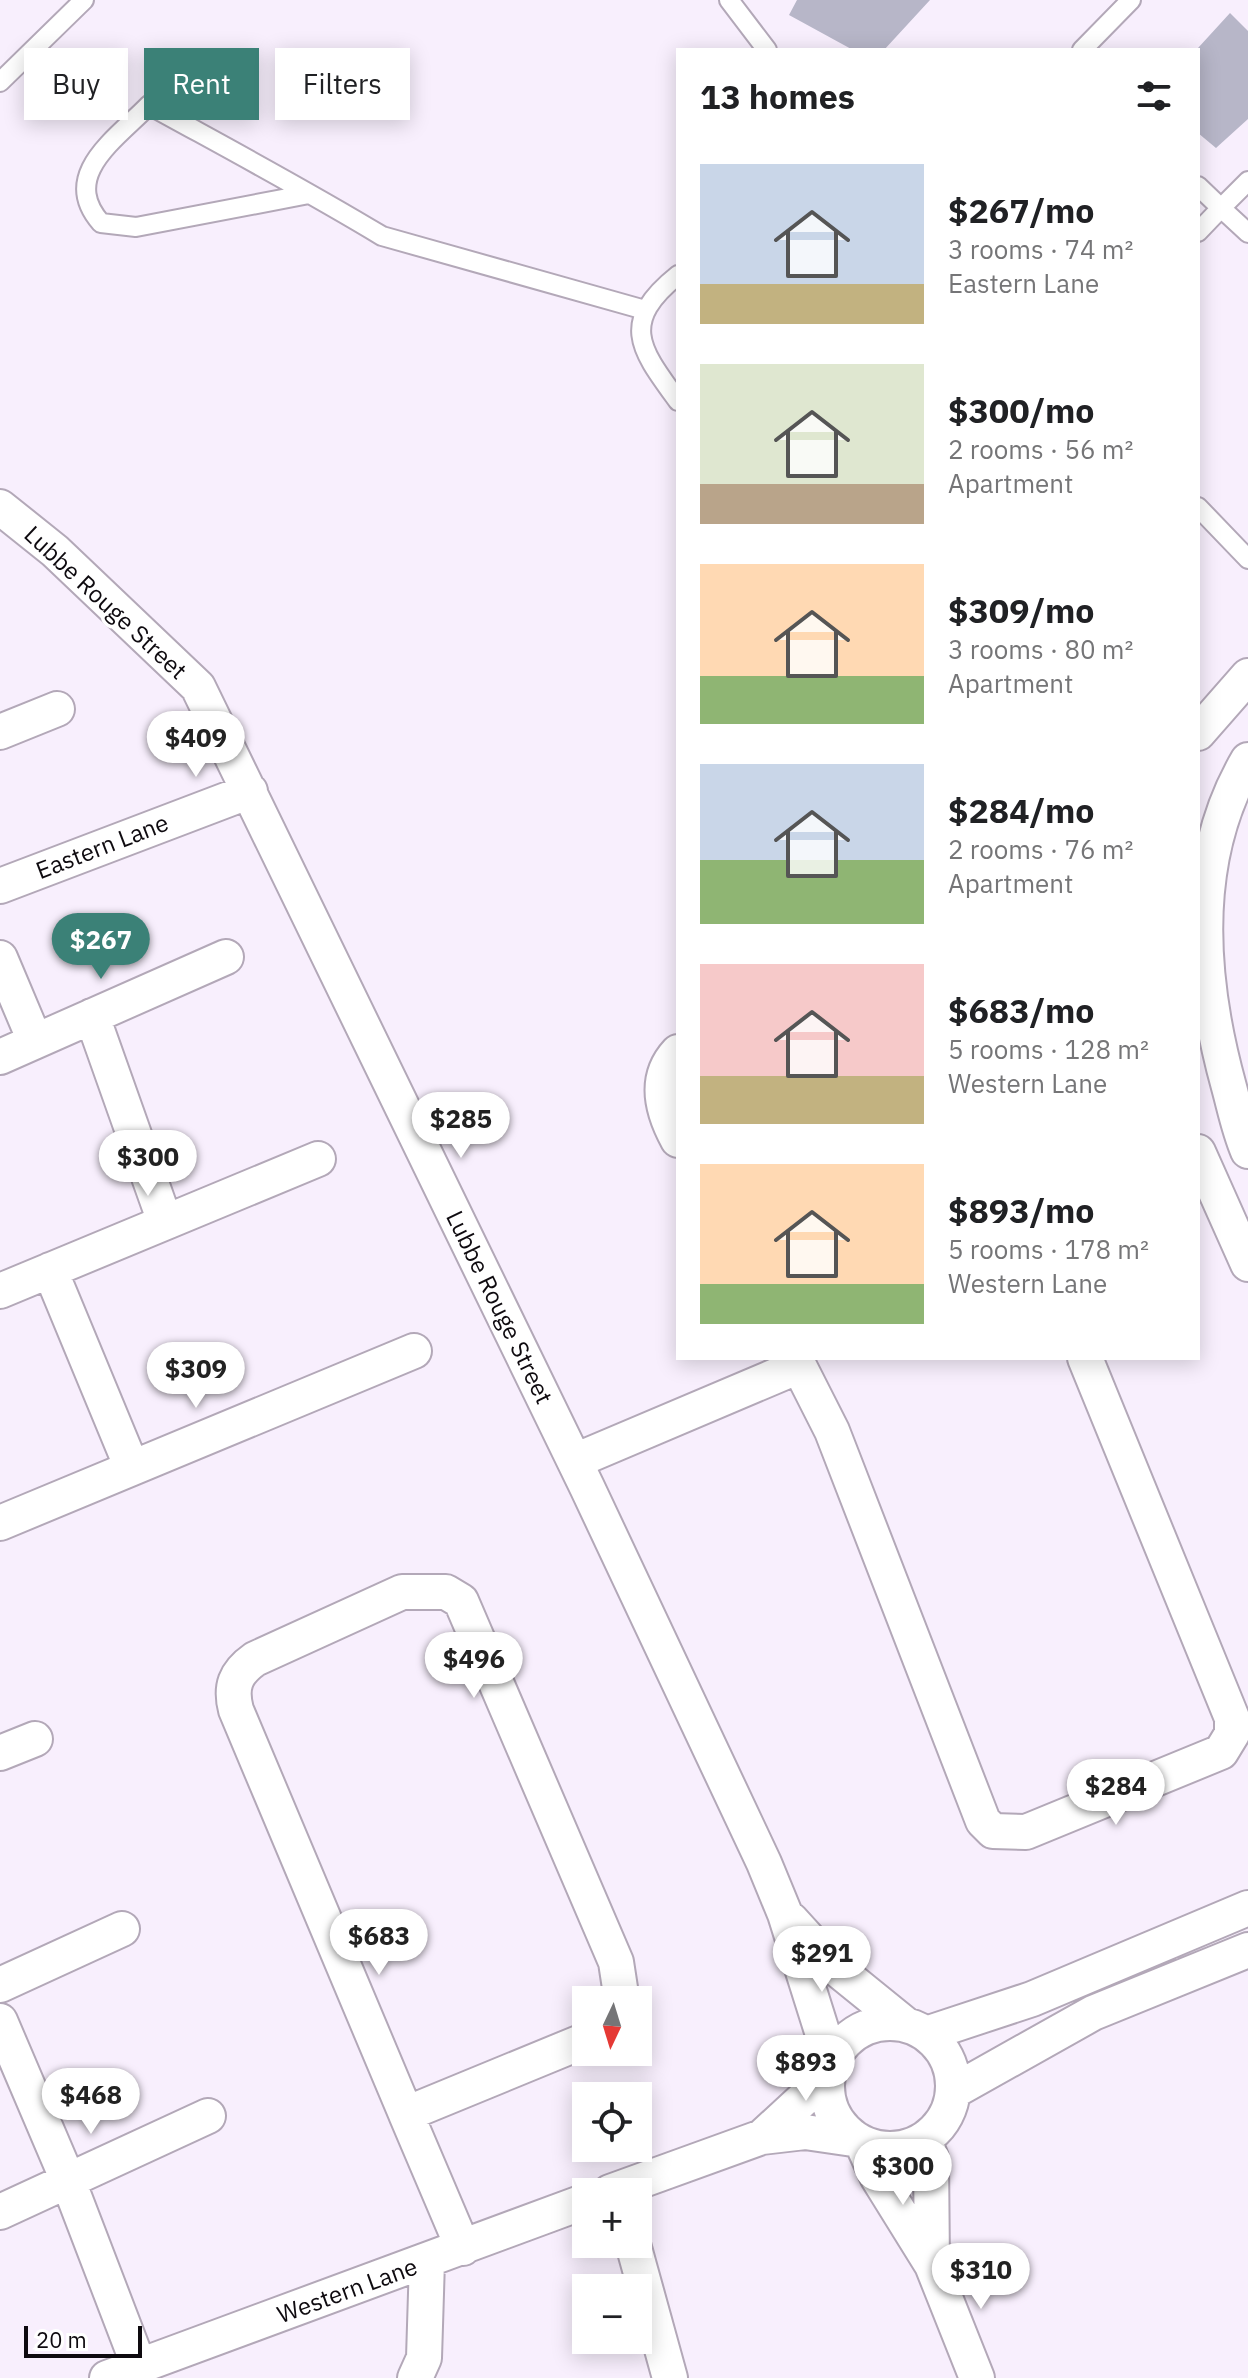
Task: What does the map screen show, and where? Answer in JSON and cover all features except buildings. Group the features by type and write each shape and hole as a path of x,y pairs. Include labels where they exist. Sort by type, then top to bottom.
{"street":[{"name":"Lubbe Rouge Street","path":"0,507 55,551 198,687 575,1461 785,1914 829,2069"},
{"path":"1200,731 1248,676"},
{"path":"0,732 57,709"},
{"path":"1248,760 1208,836 1209,877 1202,940 1220,1061 1248,1151"},
{"name":"Eastern Lane","path":"0,886 250,791"},
{"path":"0,1057 226,957"},
{"path":"0,958 35,1041"},
{"path":"92,1016 165,1222"},
{"path":"676,1055 663,1076 662,1097 666,1118 676,1136"},
{"path":"1200,1156 1248,1264"},
{"path":"0,1291 318,1159"},
{"path":"50,1270 132,1468"},
{"path":"0,1523 414,1351"},
{"path":"575,1461 797,1362 832,1431 983,1821 993,1831 1011,1834 1026,1832 1221,1752 1232,1734 1232,1718 1086,1360"},
{"path":"463,2248 236,1710 234,1683 242,1669 255,1659 402,1592 446,1592 461,1601 616,1962 620,1986"},
{"path":"0,1753 35,1739"},
{"path":"916,2029 947,2059 954,2091 948,2113 924,2139 896,2150 873,2148 857,2141 837,2123 828,2103 829,2069 844,2041 862,2029 884,2023 916,2029 1032,1999 1248,1908"},
{"name":"Lubbe Rouge Street","path":"785,1914 832,1965 916,2029"},
{"path":"0,1985 122,1929"},
{"path":"954,2091 1093,2013 1248,1950"},
{"path":"0,2021 67,2178 139,2366"},
{"path":"406,2114 572,2046"},
{"name":"Western Lane","path":"762,2137 829,2069"},
{"path":"0,2212 67,2178 208,2116"},
{"name":"Western Lane","path":"650,2178 762,2137 805,2132 857,2141"},
{"path":"924,2139 931,2158 932,2265"},
{"path":"857,2141 932,2265 977,2378"},
{"name":"Western Lane","path":"107,2378 572,2207"},
{"path":"637,2258 670,2378"},
{"path":"415,2378 424,2358 427,2261"}],"lane":[{"path":"0,82 84,0"},
{"path":"729,0 765,48"},
{"path":"1084,48 1131,0"},
{"path":"309,194 136,227 101,223 86,206 85,183 96,159 149,105 309,194 382,236 645,310"},
{"path":"1200,230 1248,181"},
{"path":"1200,188 1248,233"},
{"path":"676,277 662,288 645,310 642,352 676,398"},
{"path":"1200,509 1248,559"}]}
